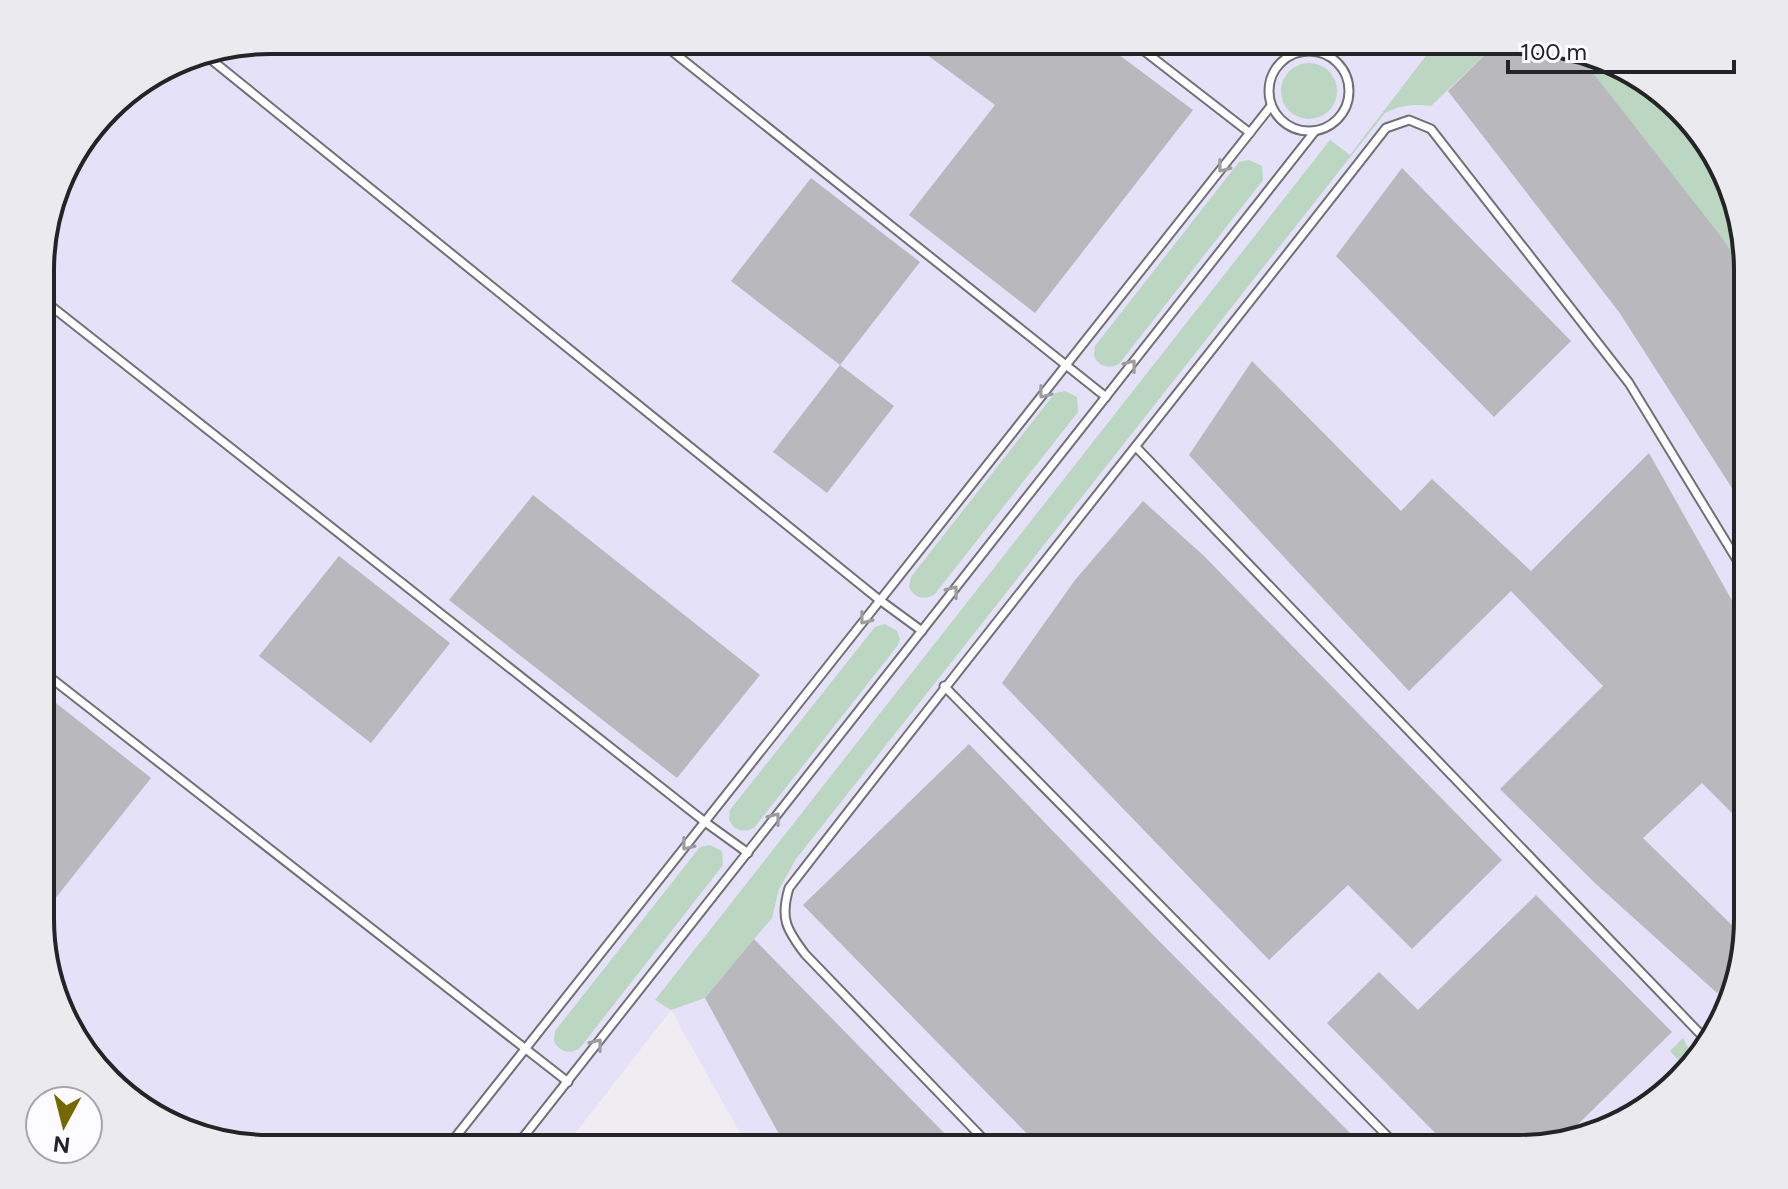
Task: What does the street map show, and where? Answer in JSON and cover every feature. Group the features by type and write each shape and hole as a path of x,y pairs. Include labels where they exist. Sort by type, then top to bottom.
{"lane":[{"path":"676,54 1106,397"},
{"path":"1148,54 1250,133"},
{"path":"1292,54 1276,67 1270,79 1268,93 1271,106 1279,118 1290,126 1302,131 1315,131"},
{"path":"525,1135 1315,131 1338,119 1349,96 1345,72 1326,54"},
{"path":"213,61 922,631"},
{"path":"457,1135 1271,106"},
{"path":"980,1135 805,954 784,921 784,904 789,888 944,686 1386,128 1409,120 1431,129 1629,383 1734,555"},
{"path":"54,308 748,853"},
{"path":"1136,447 1701,1034"},
{"path":"54,680 568,1082"},
{"path":"944,686 1386,1135"}],"shaded area":[{"path":"270,54 1518,54 1574,61 1601,70 1638,90 1680,128 1705,162 1718,187 1727,214 1734,256 1734,933 1723,988 1712,1014 1698,1039 1660,1081 1626,1106 1601,1119 1574,1128 1532,1135 741,1135 671,1010 574,1135 270,1135 214,1128 187,1119 150,1099 117,1072 90,1039 70,1002 61,975 54,919 54,270 61,214 70,187 90,150 128,108 162,83 187,70 228,58"}],"green space":[{"path":"1427,54 1485,54 1431,106 1407,106 1385,113 796,859 779,889 772,918 705,998 671,1010 655,1000 1330,140 1350,155"},
{"path":"1309,63 1329,71 1337,91 1329,111 1309,119 1289,111 1281,91 1289,71"},
{"path":"1587,65 1638,90 1689,139 1718,187 1727,214 1734,258"},
{"path":"1249,160 1262,166 1263,180 1119,364 1101,365 1094,356 1095,346 1239,162"},
{"path":"1065,391 1077,397 1078,412 934,595 916,596 909,587 911,577 1055,393"},
{"path":"885,624 897,631 900,639 898,645 754,828 736,829 729,820 730,810 875,627"},
{"path":"710,845 722,851 723,865 579,1049 561,1050 554,1041 555,1031 700,847"},
{"path":"1683,1038 1688,1048 1680,1061 1670,1051"}],"building":[{"path":"926,54 1118,54 1193,110 1035,313 909,215 995,105"},
{"path":"1486,54 1546,56 1587,65 1719,234 1734,256 1734,491 1619,312 1448,91"},
{"path":"1402,168 1571,341 1494,417 1336,256"},
{"path":"811,178 920,262 840,365 731,281"},
{"path":"1252,361 1401,511 1432,479 1531,571 1649,453 1734,604 1734,815 1702,783 1643,838 1734,927 1730,961 1723,987 1717,993 1596,884 1500,789 1603,686 1511,591 1409,691 1189,455"},
{"path":"840,365 894,406 827,493 773,452"},
{"path":"533,495 760,675 677,778 449,600"},
{"path":"1143,501 1203,555 1502,860 1412,949 1348,885 1269,960 1002,683 1075,580"},
{"path":"339,556 450,643 371,743 259,656"},
{"path":"54,701 151,778 54,900"},
{"path":"969,744 1352,1135 1028,1135 803,905"},
{"path":"1536,895 1672,1032 1574,1128 1532,1135 1437,1135 1327,1023 1379,972 1418,1010"},
{"path":"754,939 946,1135 779,1135 705,998"}]}
